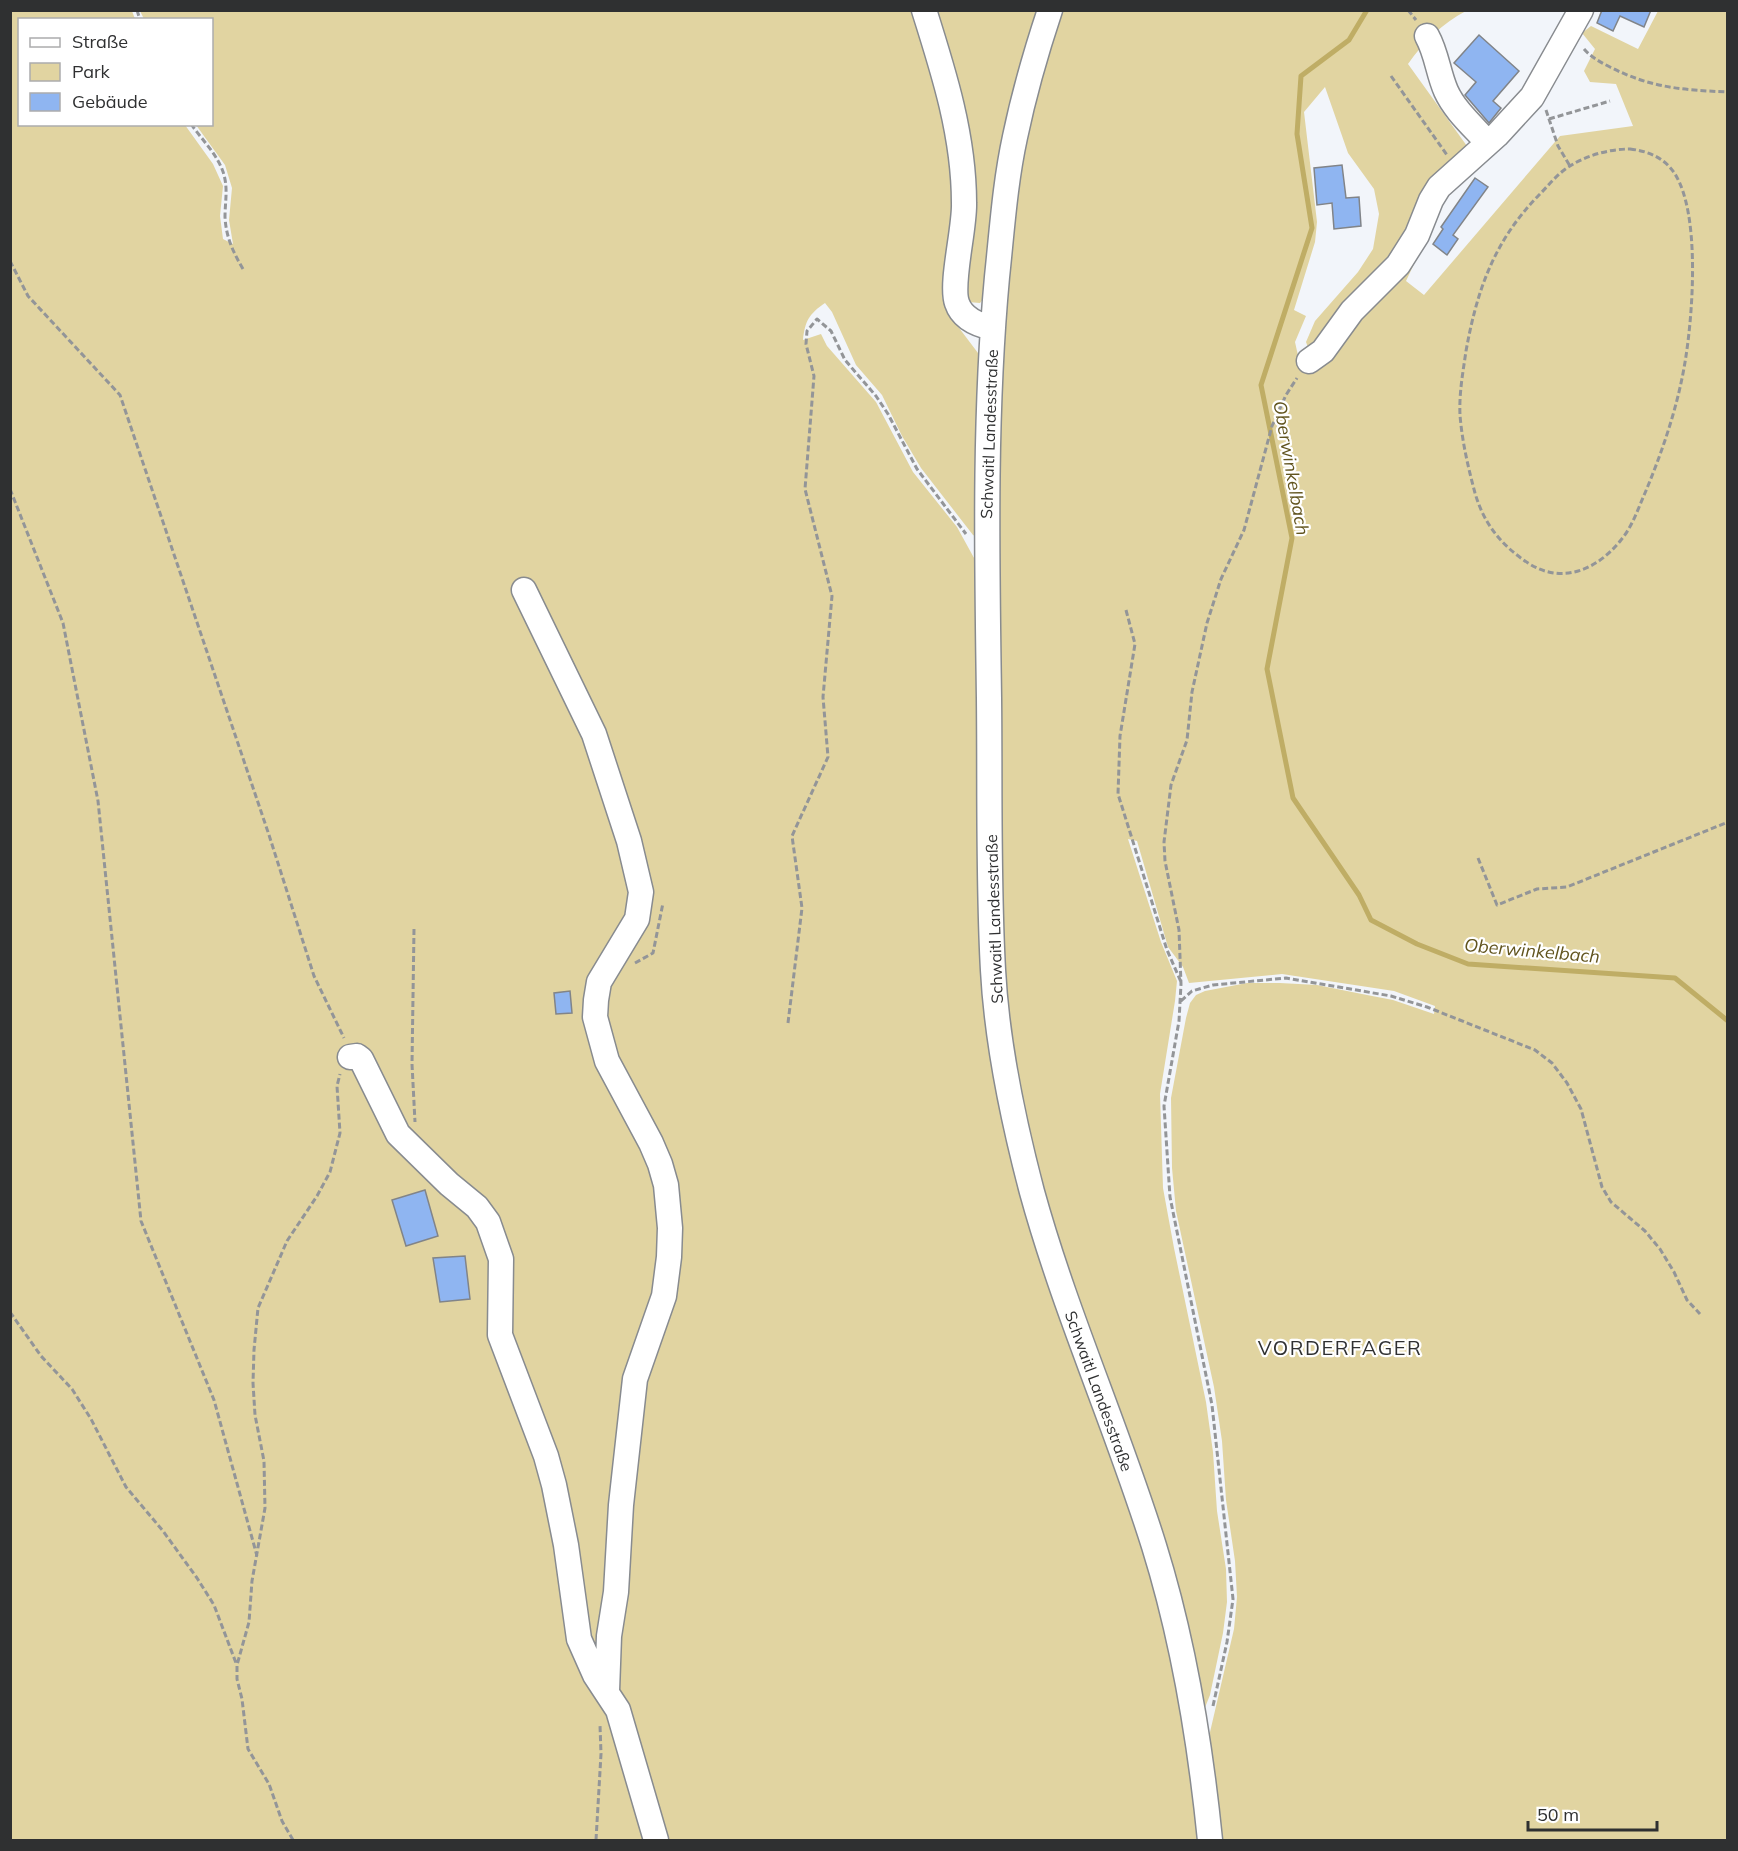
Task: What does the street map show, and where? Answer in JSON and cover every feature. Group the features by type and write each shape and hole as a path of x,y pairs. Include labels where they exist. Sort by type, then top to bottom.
{"street":[{"path":"924,10 951,97 962,168 964,204 955,298 967,317 993,328"},
{"name":"Schwaitl Landesstraße","path":"1050,10 1037,48 1014,141 1006,191 988,408 987,549 993,974 1003,1062 1032,1193 1058,1275 1142,1507 1180,1643 1196,1727 1210,1840"},
{"path":"1309,361 1323,351 1352,311 1398,265 1417,235 1435,192 1443,182 1488,143 1532,97 1581,10"},
{"path":"1427,36 1435,52 1445,89 1452,101 1488,143"},
{"path":"524,590 594,734 630,841 642,892 637,920 599,982 595,1017 607,1061 660,1164 666,1185 670,1228 664,1296 635,1378 621,1505 616,1592 609,1636 607,1691"},
{"path":"350,1057 357,1056 362,1059 398,1134 448,1184 477,1207 488,1222 501,1258 500,1335 546,1456 554,1485 566,1545 579,1639 591,1668 618,1710 656,1840"}],"path":[{"path":"1570,32 1594,59 1644,82 1685,90 1728,92"},
{"path":"1391,76 1462,167"},
{"path":"1532,97 1543,106 1558,146 1570,166"},
{"path":"1548,119 1610,101"},
{"path":"192,126 214,155 223,172 227,191 225,215 227,236 233,254 243,269"},
{"path":"1630,149 1650,153 1667,165 1680,185 1690,215 1691,284 1686,358 1677,397 1653,475 1636,515 1621,541 1597,562 1585,569 1559,574 1541,570 1519,556 1498,538 1483,516 1472,482 1462,436 1461,392 1474,312 1488,268 1499,247 1529,206 1570,166 1612,150 1630,149"},
{"path":"10,261 28,296 120,395 269,835 314,976 343,1034 350,1057 342,1069 337,1086 340,1133 330,1172 287,1241 258,1308 253,1383 255,1415 264,1461 265,1508 252,1581 249,1622 237,1665 237,1679 242,1699 248,1749 269,1784 282,1821 293,1840"},
{"path":"788,1023 802,908 792,836 828,757 823,697 832,596 805,489 814,376 807,331 817,319 831,331 845,360 876,396 917,469 972,541 987,549"},
{"path":"1196,1727 1207,1720 1216,1696 1233,1599 1212,1406 1170,1197 1164,1106 1181,1001 1181,984 1179,930 1165,861 1165,822 1171,785 1187,740 1192,692 1207,623 1221,579 1244,530 1272,426 1286,395 1309,361"},
{"path":"10,489 63,623 98,801 141,1221 214,1400 257,1557"},
{"path":"1126,610 1135,644 1120,736 1118,794 1167,950 1181,984"},
{"path":"1478,858 1497,905 1537,889 1567,887 1728,822"},
{"path":"414,929 412,1064 416,1130"},
{"path":"1181,1001 1192,991 1213,985 1286,978 1391,996 1505,1036 1535,1050 1552,1063 1567,1083 1581,1109 1602,1187 1611,1202 1645,1231 1660,1249 1687,1300 1700,1314"},
{"path":"10,1312 41,1356 72,1389 91,1419 126,1487 163,1531 197,1578 220,1620 237,1665"},
{"path":"596,1840 601,1717 607,1691"}],"green space":[{"path":"11,11 132,11 135,18 18,18 18,126 186,126 213,164 223,186 220,216 223,239 233,244 229,220 232,188 225,165 197,126 213,126 213,18 144,18 140,11 916,11 952,147 954,237 942,297 947,312 978,353 981,368 979,538 973,535 921,468 882,395 856,365 832,312 825,303 809,318 803,340 821,334 827,346 876,402 913,472 957,527 979,567 994,1064 1133,1510 1178,1680 1201,1840 11,1840"},
{"path":"931,11 1040,11 984,298 980,303 968,302 963,294 970,220"},
{"path":"1059,11 1466,11 1449,21 1434,34 1408,64 1472,153 1418,225 1309,350 1306,342 1315,321 1358,272 1373,249 1379,214 1374,189 1348,153 1325,87 1304,112 1317,222 1315,242 1294,310 1306,316 1295,342 1299,360 1344,337 1423,245 1406,281 1424,295 1560,136 1633,126 1616,84 1590,82 1584,71 1595,49 1582,33 1591,26 1638,49 1658,11 1727,11 1727,1840 1219,1840 1207,1745 1234,1629 1237,1597 1222,1441 1214,1387 1176,1211 1172,1168 1171,1098 1186,1018 1190,1003 1196,995 1205,991 1247,983 1317,985 1393,1000 1434,1014 1435,1006 1394,991 1282,974 1189,983 1183,967 1168,947 1137,841 1128,839 1161,942 1177,981 1160,1094 1163,1188 1206,1402 1213,1452 1217,1511 1226,1569 1227,1602 1223,1633 1210,1695 1204,1710 1111,1398 1044,1200 1012,1061 1002,973 998,408 1015,192 1033,101"}],"building":[{"path":"1602,10 1651,10 1644,27 1620,16 1613,31 1597,23"},
{"path":"1479,35 1519,71 1493,101 1501,108 1489,123 1465,95 1476,82 1454,63"},
{"path":"1342,165 1346,198 1359,197 1361,226 1334,229 1332,203 1317,205 1314,168"},
{"path":"1475,178 1488,187 1453,235 1458,239 1447,255 1433,244 1443,229 1441,227"},
{"path":"570,991 572,1013 556,1014 554,993"},
{"path":"425,1190 438,1236 406,1246 392,1200"},
{"path":"465,1256 470,1299 440,1302 433,1258"}],"waterway":[{"name":"Oberwinkelbach","path":"1367,10 1349,40 1301,76 1297,134 1312,228 1261,385 1292,538 1267,669 1293,798 1359,895 1371,920 1417,944 1468,964 1675,978 1728,1021"}],"district":[{"name":"VORDERFAGER","path":"1340,1348"}]}
